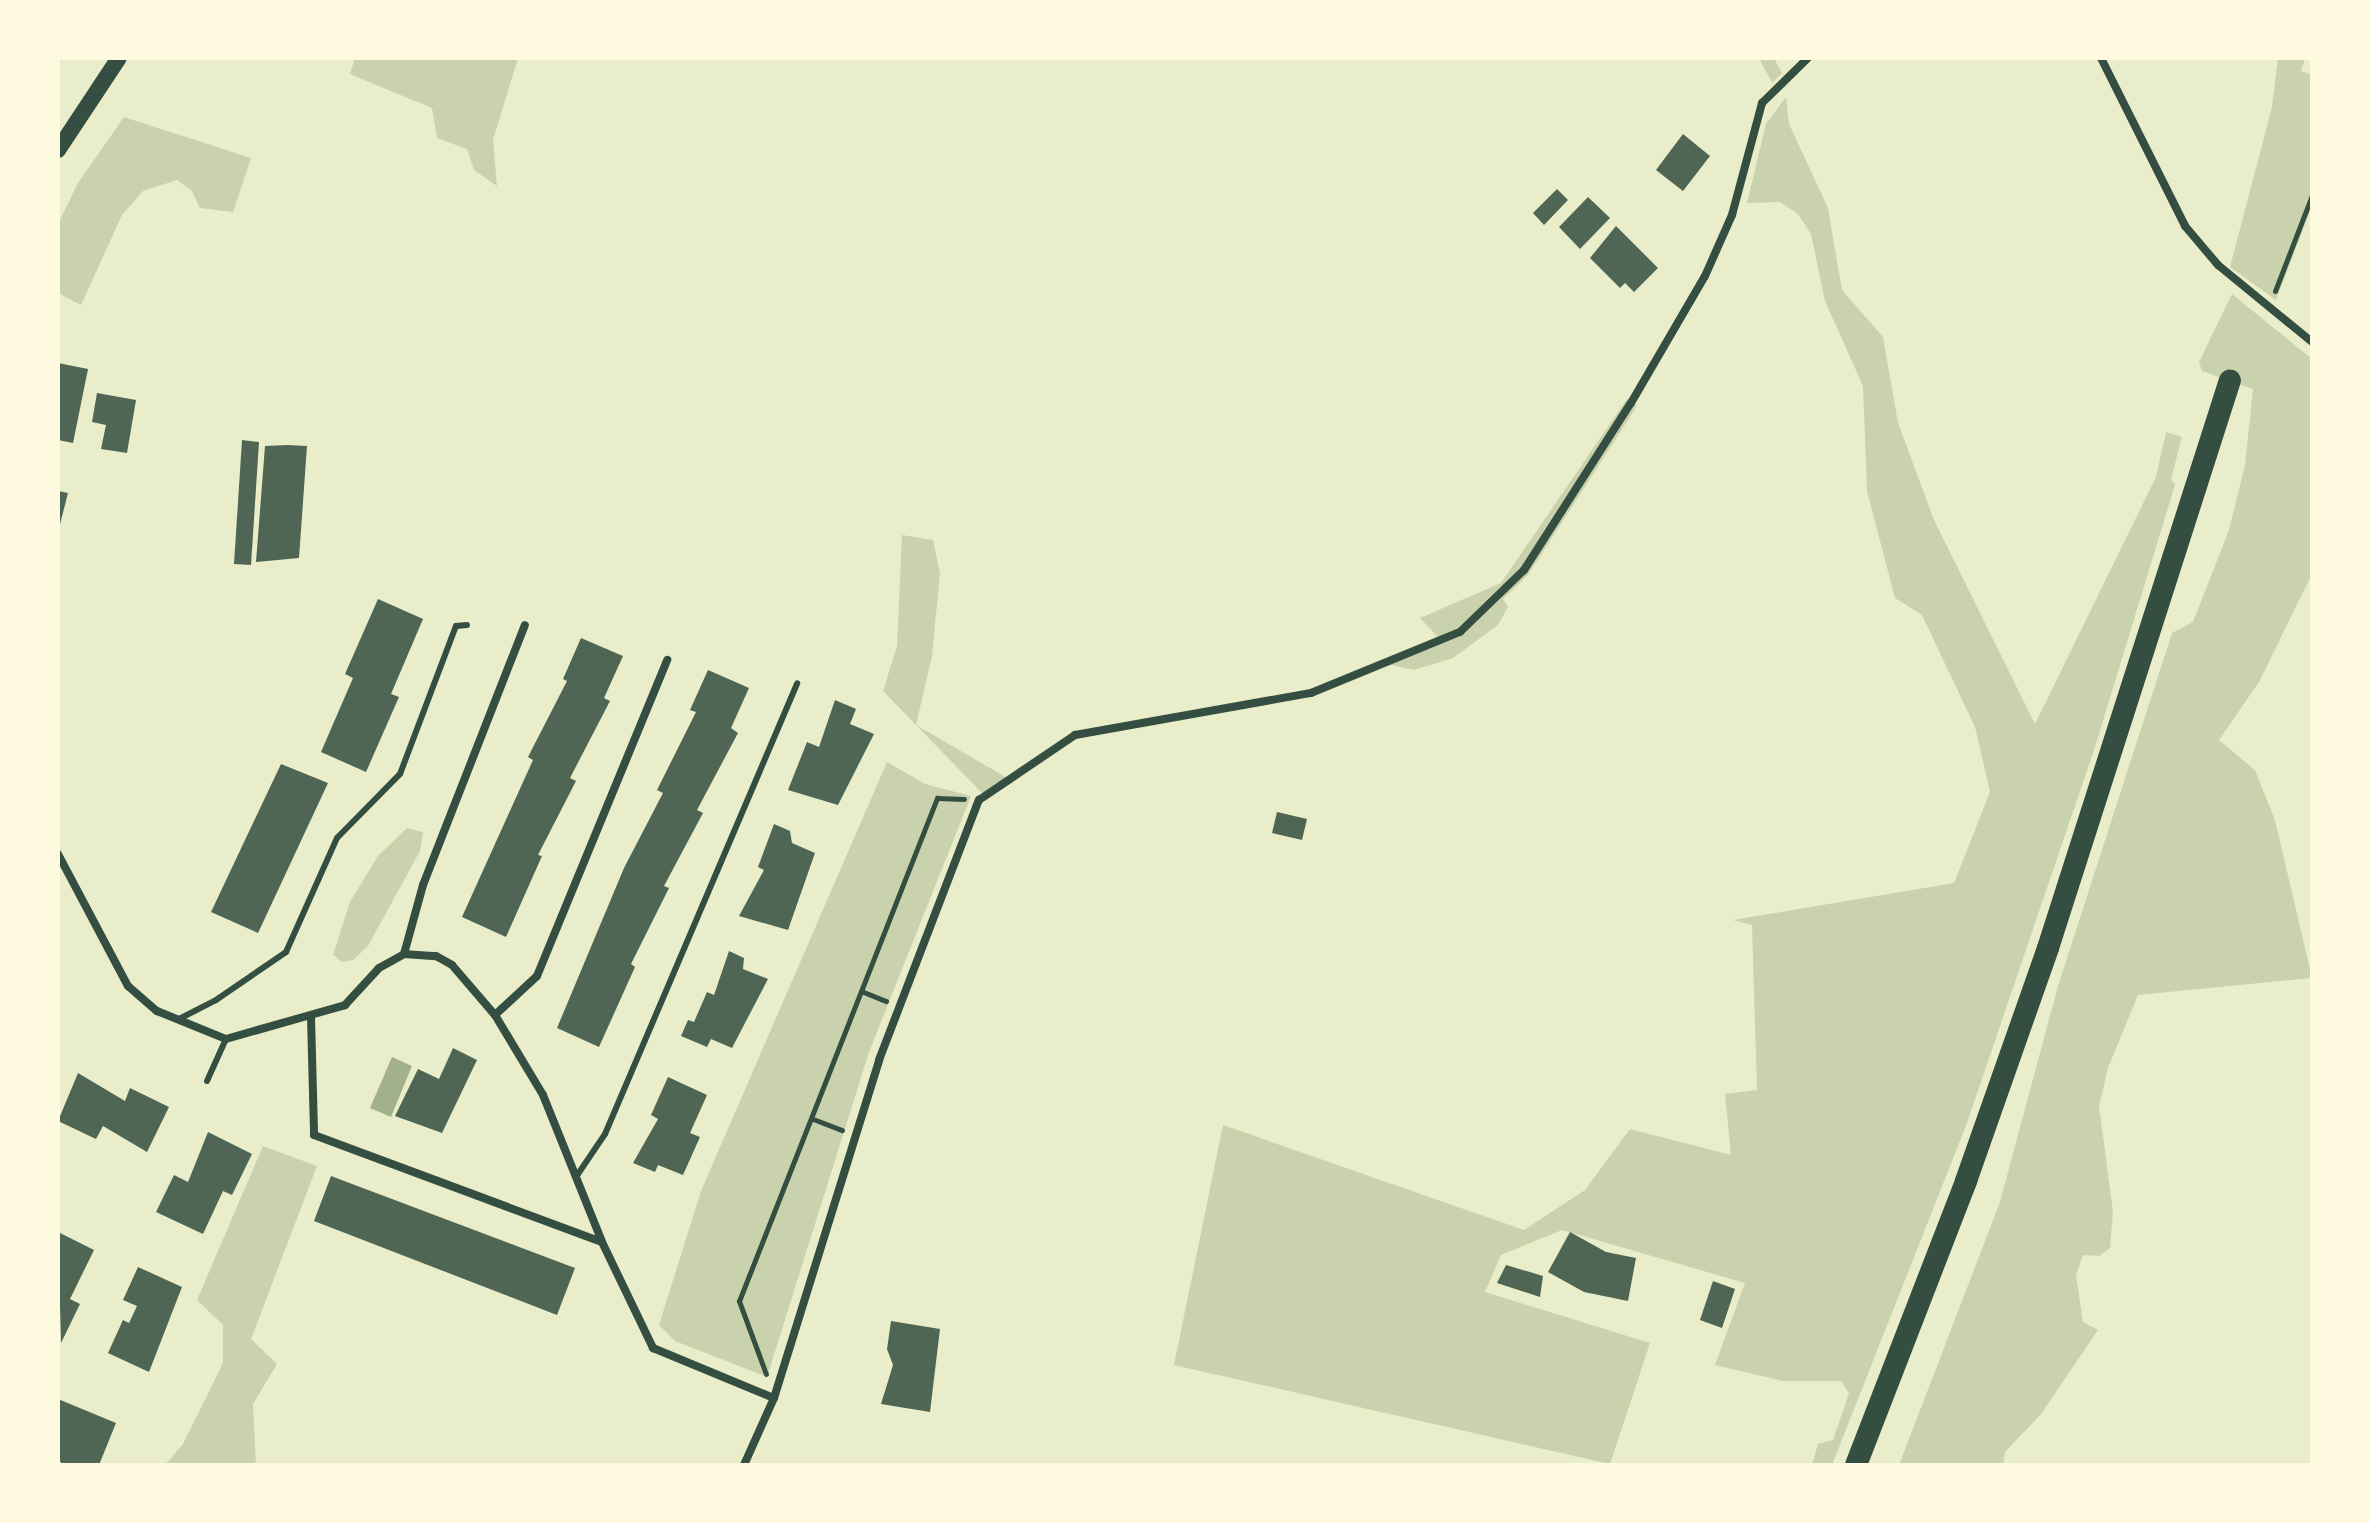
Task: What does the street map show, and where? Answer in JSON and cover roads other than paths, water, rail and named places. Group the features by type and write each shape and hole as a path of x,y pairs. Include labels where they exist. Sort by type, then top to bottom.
{"highway":[{"path":"1856,1465 1884,1399 2048,948 2230,380"},
{"path":"1865,1465 1884,1399"}],"main road":[{"path":"58,150 119,58"}],"street":[{"path":"744,1465 774,1398 856,1135 900,1006 981,799 1075,735 1311,693 1460,632 1524,570 1631,403 1705,276 1732,215 1762,103 1808,58"},
{"path":"2101,58 2185,226 2218,265 2312,342"},
{"path":"404,954 423,885 525,625"},
{"path":"495,1015 537,976 667,660"},
{"path":"58,854 128,986 157,1011 226,1039 345,1005 379,968 404,954 436,956 452,965 495,1015 543,1095 602,1242 653,1348 774,1398"},
{"path":"311,1017 314,1135 602,1242"}],"lane":[{"path":"179,1019 216,1000 286,952 337,838 400,774 456,626 467,625"},
{"path":"576,1177 605,1134 797,683"},
{"path":"207,1081 226,1039"}]}
